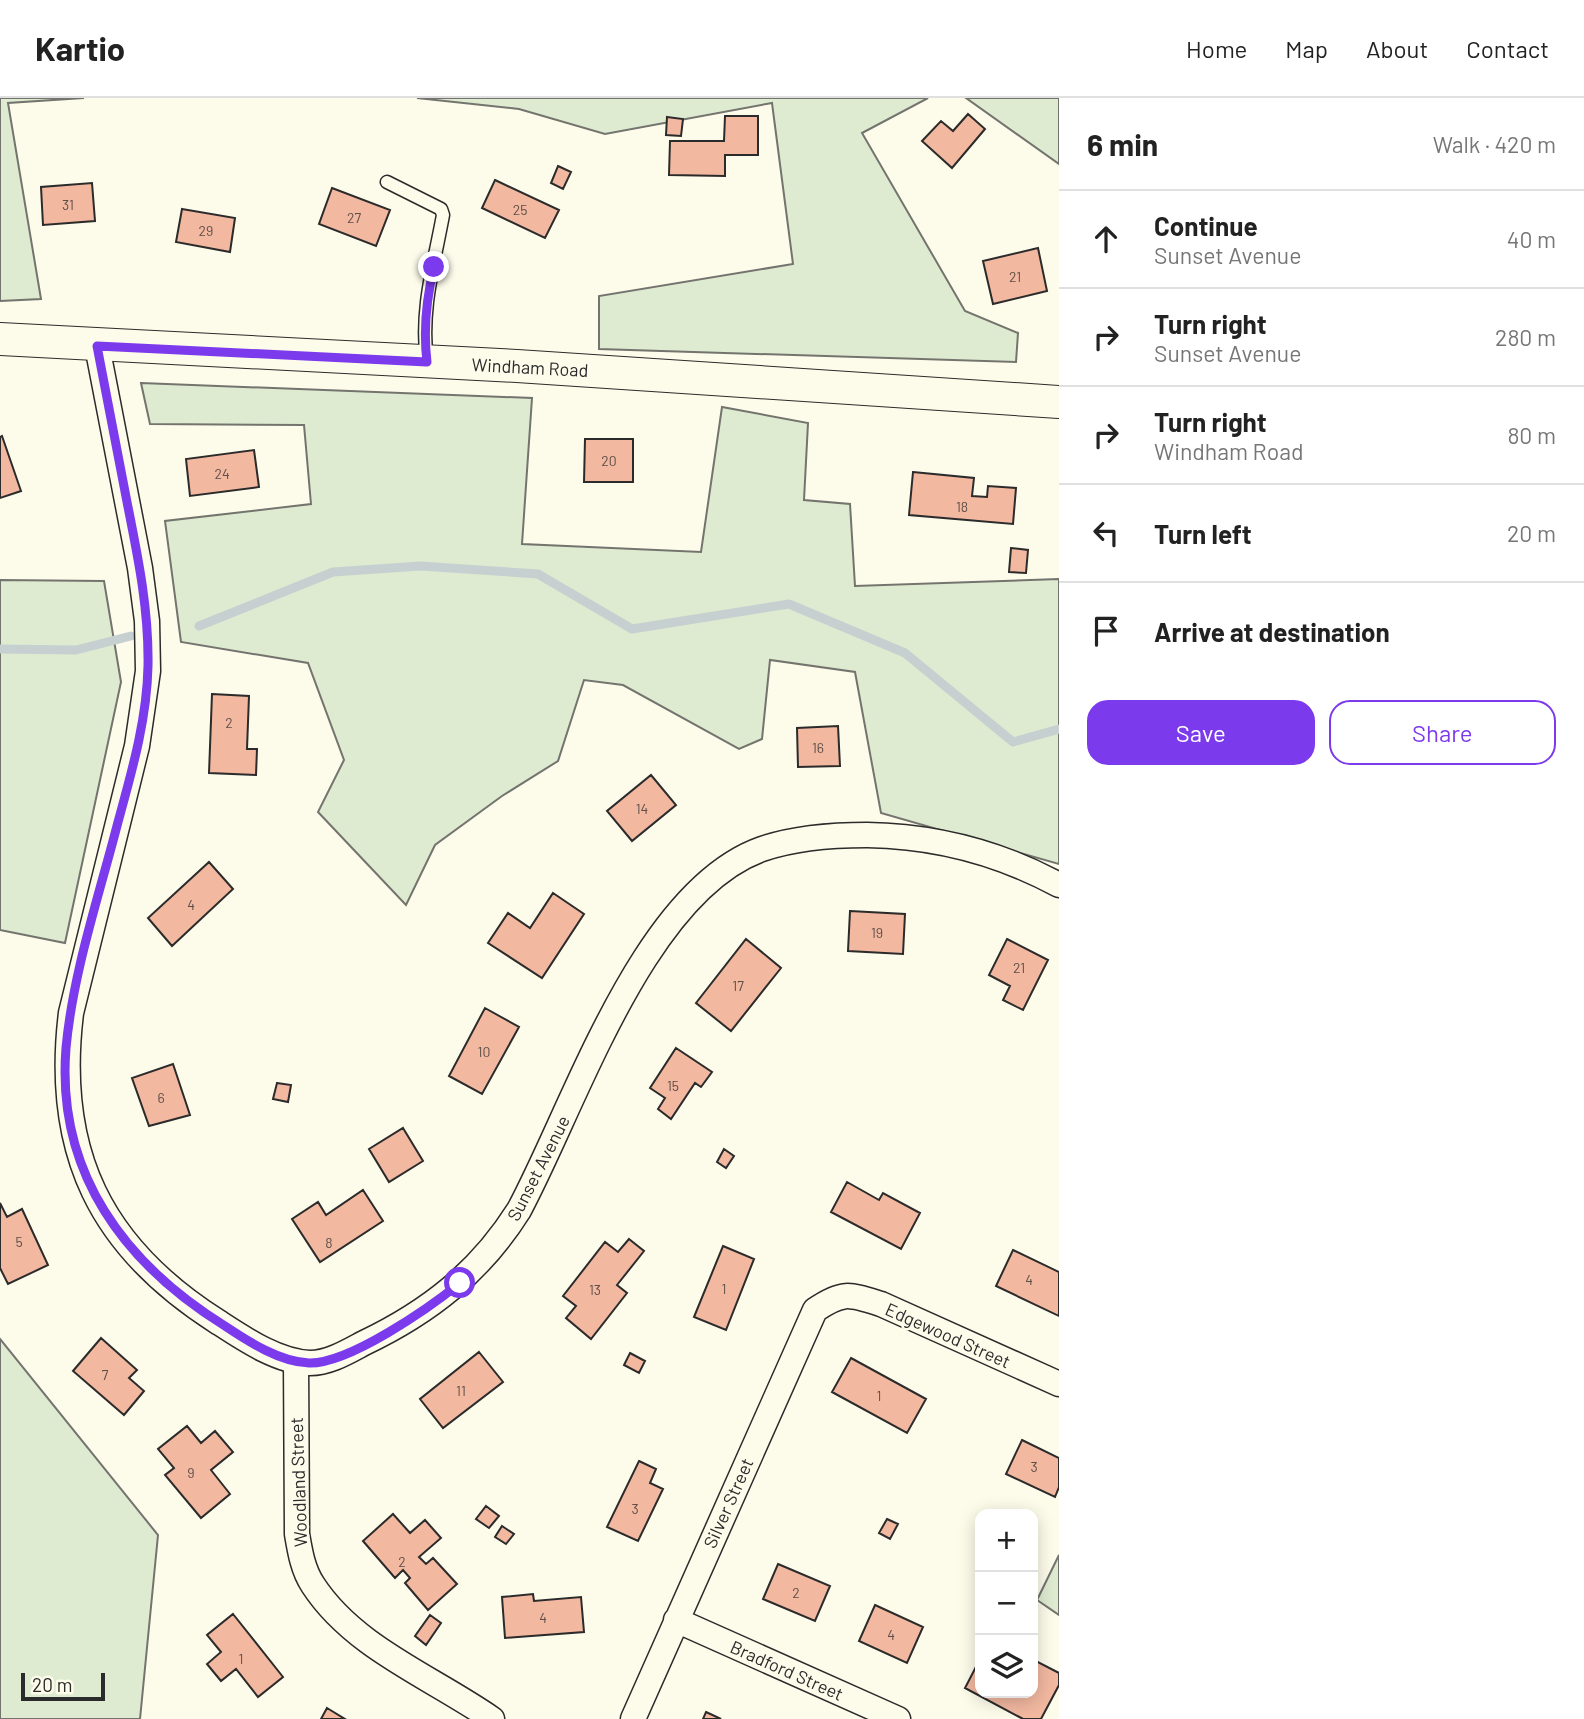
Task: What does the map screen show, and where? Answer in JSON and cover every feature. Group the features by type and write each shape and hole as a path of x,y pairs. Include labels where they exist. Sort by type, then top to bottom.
{"street":[{"name":"Windham Road","path":"0,339 427,362 1059,402"},
{"name":"Sunset Avenue","path":"97,346 140,568 147,621 148,671 134,759 71,1013 66,1068 71,1123 87,1176 103,1209 146,1268 174,1293 239,1335 296,1360 320,1362 414,1317 460,1283 486,1255 519,1210 618,1006 646,957 699,889 741,859 761,849 811,839 901,835 984,852 1059,885"},
{"name":"Edgewood Street","path":"835,1296 855,1296 881,1304 1059,1384"},
{"name":"Silver Street","path":"633,1719 802,1335 815,1310 835,1296"},
{"name":"Woodland Street","path":"296,1360 297,1534 302,1562 312,1584 356,1633 492,1719"},
{"name":"Bradford Street","path":"676,1620 898,1719"}],"lane":[{"path":"387,182 441,209 443,215 426,301 424,336 427,362"}],"green space":[{"path":"0,98 84,98 8,103 41,299 0,301"},
{"path":"417,98 928,98 862,133 965,311 1018,333 1016,362 599,349 599,296 793,264 772,103 605,134 519,109"},
{"path":"966,98 1059,98 1059,164"},
{"path":"141,383 532,398 522,544 701,552 722,407 808,423 804,500 850,504 855,586 1059,579 1059,864 881,813 855,672 770,660 762,739 739,749 623,685 584,680 558,761 502,796 435,845 406,905 318,812 344,760 308,663 181,642 165,521 311,504 304,425 150,424"},
{"path":"0,580 104,581 121,682 65,943 0,930"},
{"path":"0,1339 158,1535 140,1719 0,1719"},
{"path":"1059,1555 1059,1615 1038,1601"}],"building":[{"path":"968,114 985,129 952,168 922,141 941,121 953,131"},
{"path":"725,116 758,116 758,155 725,155 725,176 669,175 670,141 724,141"},
{"path":"667,117 683,119 681,136 666,135"},
{"path":"558,166 571,172 563,189 551,183"},
{"path":"495,180 559,210 545,238 482,208"},
{"path":"92,183 95,221 43,225 41,187"},
{"path":"332,188 390,210 376,246 319,224"},
{"path":"182,209 235,218 230,252 176,242"},
{"path":"1038,248 1047,291 993,304 983,261"},
{"path":"2,436 21,491 0,498 0,437"},
{"path":"585,439 633,439 633,482 584,482"},
{"path":"254,450 259,487 190,496 186,459"},
{"path":"913,472 974,478 972,496 987,497 988,486 1016,488 1013,524 909,515"},
{"path":"1011,548 1028,550 1026,573 1009,572"},
{"path":"212,694 249,696 247,749 257,749 256,775 209,773"},
{"path":"838,726 840,766 798,767 797,728"},
{"path":"651,775 676,805 632,841 607,811"},
{"path":"209,862 233,889 172,946 148,918"},
{"path":"553,893 584,914 542,978 488,943 508,913 530,928"},
{"path":"850,911 905,914 903,954 848,951"},
{"path":"746,939 781,968 731,1031 696,1003"},
{"path":"1007,939 1048,960 1023,1010 1003,1000 1010,986 989,975"},
{"path":"485,1008 519,1027 482,1094 449,1076"},
{"path":"676,1048 712,1072 701,1087 695,1083 671,1119 658,1109 665,1098 650,1088"},
{"path":"173,1064 190,1115 149,1126 132,1078"},
{"path":"277,1083 291,1085 288,1102 273,1099"},
{"path":"403,1128 423,1161 389,1182 369,1149"},
{"path":"724,1149 734,1156 726,1168 717,1162"},
{"path":"847,1182 879,1200 883,1193 920,1213 901,1249 831,1212"},
{"path":"363,1190 383,1221 320,1262 292,1219 318,1202 326,1215"},
{"path":"0,1203 7,1217 22,1209 48,1265 8,1284 0,1268"},
{"path":"629,1239 644,1251 617,1285 627,1293 591,1339 566,1318 576,1306 563,1296 605,1242 618,1252"},
{"path":"723,1246 754,1259 726,1330 694,1317"},
{"path":"1013,1250 1059,1272 1059,1316 996,1286"},
{"path":"101,1338 137,1370 129,1378 144,1391 124,1415 73,1371"},
{"path":"479,1352 503,1382 443,1428 420,1399"},
{"path":"630,1353 645,1361 639,1373 624,1365"},
{"path":"851,1358 926,1399 907,1433 832,1392"},
{"path":"187,1426 201,1443 215,1431 233,1452 211,1470 230,1494 201,1518 165,1475 174,1468 158,1449"},
{"path":"1022,1440 1059,1458 1059,1487 1055,1497 1006,1474"},
{"path":"639,1461 656,1469 650,1483 663,1489 638,1541 607,1527"},
{"path":"486,1506 499,1516 489,1528 476,1519"},
{"path":"393,1514 410,1533 425,1520 441,1538 419,1557 426,1564 433,1558 457,1584 428,1610 405,1583 410,1578 403,1570 395,1578 363,1541"},
{"path":"887,1519 898,1524 890,1539 879,1533"},
{"path":"502,1526 514,1534 506,1544 495,1537"},
{"path":"778,1564 830,1586 815,1621 763,1599"},
{"path":"533,1594 534,1601 581,1597 584,1632 505,1638 502,1597"},
{"path":"875,1605 923,1627 907,1663 859,1641"},
{"path":"233,1614 283,1677 258,1697 236,1669 221,1681 207,1664 221,1652 207,1635"},
{"path":"430,1615 441,1623 426,1645 415,1636"},
{"path":"1038,1662 1059,1673 1059,1685 1041,1719 1023,1719 984,1698 1038,1698"},
{"path":"975,1669 975,1693 965,1688"},
{"path":"327,1708 345,1719 321,1719"},
{"path":"706,1712 721,1719 703,1719"}],"waterway":[{"path":"199,626 333,572 420,566 538,574 632,629 789,604 905,653 1013,742 1059,729"},
{"path":"0,649 76,650 131,636"}],"route":[{"path":"434,267 426,301 424,336 427,362 97,346 140,568 147,621 148,671 137,746 71,1013 66,1049 66,1086 71,1123 87,1176 112,1225 123,1240 146,1268 174,1293 264,1348 307,1363 320,1362 349,1351 414,1317 460,1283"}]}
